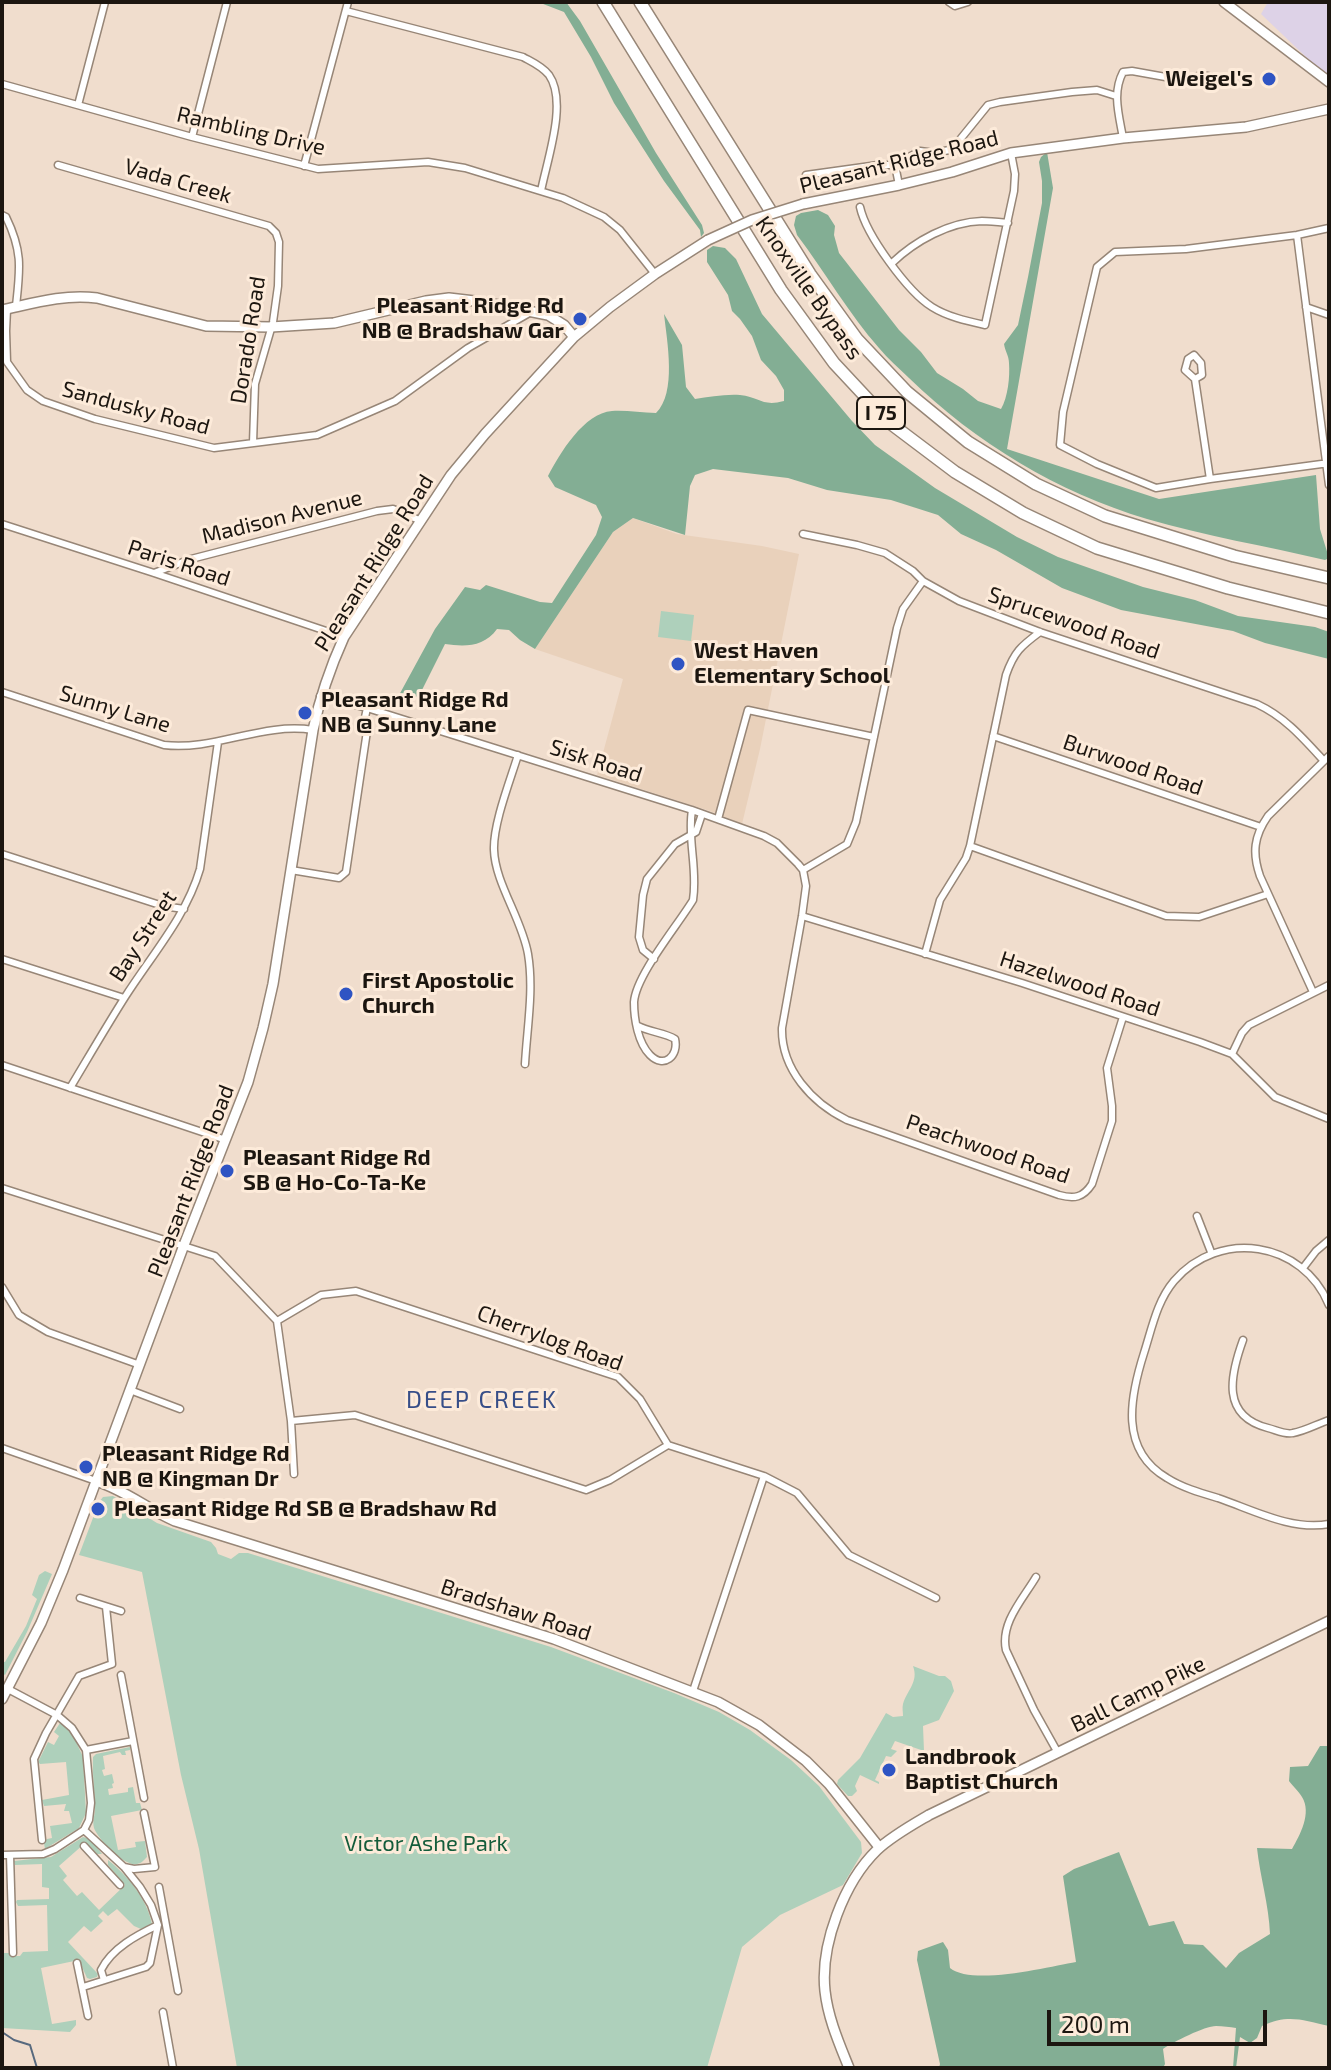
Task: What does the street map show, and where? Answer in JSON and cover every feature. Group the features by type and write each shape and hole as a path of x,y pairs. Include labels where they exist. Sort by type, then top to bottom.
{"highway":[{"name":"Knoxville Bypass","path":"603,2 781,290 834,363 890,423 955,472 1023,513 1097,548 1228,588 1329,613"},
{"name":"Knoxville Bypass","path":"640,2 810,274 857,339 907,392 968,442 1036,484 1105,516 1234,556 1329,578"}],"street":[{"path":"78,105 105,2"},
{"path":"192,137 227,2"},
{"path":"304,166 348,2"},
{"path":"949,2 955,6 968,2"},
{"path":"1224,2 1329,82"},
{"path":"346,11 523,57 548,74 556,88 558,104 541,191"},
{"path":"1123,138 1116,96 1117,83 1123,72 1171,78 1201,75 1231,80"},
{"name":"Rambling Drive","path":"2,84 318,169 412,163 465,168 541,191 604,217 620,230 655,274"},
{"path":"806,175 895,165 920,151 935,153 949,150 988,105 1097,90 1116,96"},
{"name":"Pleasant Ridge Road","path":"2,1699 41,1623 248,1082 276,969 313,730 320,696 331,666 344,637 419,520 485,434 574,337 610,307 708,240 752,220 803,204 952,172 1011,153 1123,138 1246,127 1329,109"},
{"path":"860,207 870,234 906,282 930,306 954,317 985,325 1014,191 1011,153"},
{"name":"Vada Creek","path":"58,165 269,226 279,242"},
{"path":"895,165 899,185"},
{"name":"Sandusky Road","path":"4,216 16,237 20,262 8,309 7,362 27,390 43,401 95,419 214,448 317,435 395,401 468,348 532,311"},
{"path":"892,263 904,252 937,233 981,221 1008,223"},
{"path":"1327,464 1156,488 1060,445 1063,412 1097,267 1115,252 1186,249 1329,228"},
{"path":"1297,235 1329,485"},
{"name":"Dorado Road","path":"253,443 255,384 273,322 279,242"},
{"path":"8,309 58,297 81,296 206,326 271,327 334,323 449,298 548,315 564,325 574,337"},
{"path":"1306,307 1329,315"},
{"path":"1195,379 1210,479"},
{"name":"Madison Avenue","path":"154,573 191,559 377,511 393,509 419,520"},
{"name":"Paris Road","path":"2,524 344,637"},
{"name":"Sprucewood Road","path":"803,534 885,553 923,581 959,601 1040,632 1264,707 1289,724 1326,758"},
{"path":"802,916 806,886 803,870 847,844 856,822 897,628 903,609 923,581"},
{"path":"925,954 940,900 970,846 1006,675 1021,646 1040,632"},
{"name":"Sunny Lane","path":"2,692 164,745 181,747 218,742 286,727 313,730"},
{"name":"Sisk Road","path":"320,696 367,708 718,819 777,843 803,870"},
{"path":"291,870 339,878 346,872 367,731 364,722 367,708"},
{"path":"718,819 748,710 874,737"},
{"name":"Burwood Road","path":"993,736 1261,827"},
{"name":"Bay Street","path":"70,1088 195,887 218,742"},
{"path":"518,755 496,828 494,849 497,867 528,954 530,983 525,1064"},
{"path":"1313,992 1260,876 1255,840 1268,816 1326,758"},
{"path":"638,1026 675,1039 675,1054 664,1061 650,1055 641,1043 638,1026 634,1000 639,982 693,900 695,886 689,828 692,810"},
{"path":"654,959 643,950 639,937 647,879 675,844 696,832 702,814"},
{"path":"970,846 1166,916 1199,917 1268,894"},
{"path":"2,854 151,902 184,909"},
{"name":"Hazelwood Road","path":"802,916 1022,983 1232,1054 1275,1097 1329,1119"},
{"name":"Peachwood Road","path":"802,916 783,1020 782,1044 793,1072 816,1100 847,1120 1059,1195 1079,1197 1092,1184 1112,1121 1107,1068 1123,1017"},
{"path":"2,959 124,998"},
{"path":"1232,1054 1249,1025 1329,985"},
{"path":"2,1065 226,1140"},
{"path":"2,1188 215,1256 277,1321 291,1421 294,1474"},
{"path":"1197,1216 1211,1252"},
{"path":"1303,1268 1329,1240"},
{"path":"1329,1305 1314,1278 1303,1268 1276,1254 1249,1248 1211,1252 1173,1282 1159,1304 1131,1402 1133,1429 1138,1443 1145,1458 1165,1477 1286,1522 1314,1526 1329,1524"},
{"path":"2,1287 19,1315 48,1332 140,1365"},
{"name":"Cherrylog Road","path":"277,1321 321,1295 356,1291 618,1377 640,1399 668,1445"},
{"path":"1243,1340 1234,1365 1231,1389 1237,1409 1258,1426 1290,1434 1329,1420"},
{"path":"130,1390 180,1409"},
{"path":"291,1421 355,1415 586,1490 610,1480 668,1445 764,1476 797,1493 849,1555 936,1598"},
{"path":"2,1448 96,1481"},
{"path":"693,1691 764,1476"},
{"name":"Bradshaw Road","path":"96,1481 123,1491 175,1521 554,1639 693,1691 739,1712 792,1748 829,1784 879,1847"},
{"path":"1036,1577 1007,1625 1004,1640 1034,1710 1058,1753"},
{"path":"80,1598 121,1611"},
{"path":"42,1840 34,1759 79,1676 112,1664 106,1607"},
{"name":"Ball Camp Pike","path":"849,2068 828,2008 826,1955 836,1917 868,1859 879,1847 929,1815 1329,1621"},
{"path":"121,1675 144,1798"},
{"path":"8,1689 65,1719 72,1728 86,1750 91,1803 84,1830 55,1849 43,1854 6,1855 13,1953"},
{"path":"86,1750 133,1741"},
{"path":"124,1867 155,1867 144,1813"},
{"path":"83,1987 146,1967 162,1924 124,1867 84,1830"},
{"path":"84,1846 120,1885"},
{"path":"99,1862 109,1853"},
{"path":"159,1887 162,1924 178,1991"},
{"path":"104,1980 101,1970 110,1958 135,1937 162,1924"},
{"path":"77,1963 88,2016"},
{"path":"163,2012 173,2068"}],"shaded area":[{"path":"1268,2 1329,2 1329,79 1261,14"},
{"name":"West Haven Elementary School","path":"633,518 677,534 799,554 742,824 597,775 623,679 535,649 613,532"}],"green space":[{"path":"538,2 566,2 580,21 656,153 702,225 704,233 701,237 700,230 614,103 564,12"},
{"path":"1047,152 1053,188 1007,449 1159,499 1316,475 1320,529 1329,558 1325,560 1213,536 1147,519 1081,495 1019,463 962,424 886,356 857,321 797,235 794,225 796,216 818,210 828,215 835,226 839,253 937,373 978,401 1001,409 1009,374 1004,344 1018,325 1042,203 1039,162"},
{"path":"713,246 725,248 736,259 762,314 852,421 875,445 935,488 1017,537 1058,557 1238,616 1315,627 1329,632 1329,659 1265,643 1233,631 1121,610 1062,588 961,534 938,515 891,500 827,490 788,478 713,469 695,475 690,486 685,535 633,518 613,532 535,649 509,630 497,629 474,644 445,644 420,694 399,709 392,708 435,629 465,587 480,590 486,585 552,603 596,535 602,517 596,505 555,487 548,476 574,436 602,413 656,413 667,393 669,380 664,314 682,345 686,387 695,399 734,395 766,402 784,401 784,390 761,360 752,336 732,311 728,295 707,262 707,250"},
{"path":"661,611 694,615 691,641 658,637"},
{"name":"Victor Ashe Park","path":"113,1496 157,1523 211,1542 218,1554 231,1559 239,1553 248,1553 551,1647 719,1712 791,1760 819,1786 861,1842 862,1853 843,1885 780,1915 742,1947 707,2068 237,2068 199,1849 181,1775 142,1572 79,1555 99,1502 103,1497"},
{"path":"45,1571 52,1574 5,1675 2,1673 2,1662 5,1662 26,1626 37,1599 32,1595 39,1575"},
{"path":"913,1666 945,1676 951,1681 954,1691 939,1720 923,1726 924,1751 895,1741 891,1749 897,1751 891,1757 886,1756 875,1780 879,1784 860,1775 855,1786 857,1791 848,1796 837,1784 838,1780 860,1758 886,1713 893,1717 903,1716 903,1704 915,1677"},
{"path":"60,1723 73,1735 83,1757 86,1813 79,1828 45,1849 44,1843 52,1838 50,1826 72,1823 69,1811 64,1811 66,1804 44,1806 42,1800 69,1795 66,1762 38,1762 48,1742 54,1745 59,1736 54,1732"},
{"path":"1320,1746 1329,1746 1329,2026 1288,2019 1262,2026 1257,2038 1250,2043 1240,2037 1236,2068 1233,2068 1236,2028 1216,2026 1197,2031 1163,2049 1163,2068 939,2068 917,1960 918,1951 943,1942 948,1950 950,1968 975,1975 1011,1974 1076,1962 1063,1876 1074,1869 1119,1852 1149,1926 1174,1921 1184,1944 1203,1945 1226,1968 1239,1953 1270,1934 1257,1848 1292,1849 1304,1824 1306,1810 1302,1797 1289,1781 1290,1767 1308,1766"},
{"path":"130,1747 125,1751 126,1755 120,1752 103,1756 105,1769 102,1770 104,1776 112,1774 114,1783 113,1788 108,1789 109,1795 128,1792 128,1788 133,1787 136,1803 140,1803 142,1810 111,1816 118,1850 136,1847 135,1842 145,1841 147,1857 137,1864 125,1861 112,1851 96,1833 93,1823 93,1757"},
{"path":"83,1837 90,1839 102,1854 97,1854 84,1844 59,1866 67,1876 63,1880 77,1896 82,1892 99,1910 125,1885 108,1865 108,1860 136,1889 152,1924 141,1929 117,1909 108,1916 103,1911 98,1916 103,1921 91,1932 84,1926 68,1942 98,1974 97,1977 87,1978 79,1960 41,1968 52,2024 76,2020 70,2032 2,2028 2,1953 20,1956 23,1952 48,1951 47,1905 18,1906 16,1902 49,1899 49,1888 42,1887 42,1864 15,1865 14,1861 51,1857"}],"waterway":[{"path":"2,2032 30,2045 37,2068"}],"place":[{"name":"Weigel's","path":"1269,79"},
{"name":"Pleasant Ridge Rd NB @ Bradshaw Gar","path":"580,319"},
{"name":"West Haven Elementary School","path":"678,664"},
{"name":"Pleasant Ridge Rd NB @ Sunny Lane","path":"305,713"},
{"name":"First Apostolic Church","path":"346,994"},
{"name":"Pleasant Ridge Rd SB @ Ho-Co-Ta-Ke","path":"227,1171"},
{"name":"Pleasant Ridge Rd NB @ Kingman Dr","path":"86,1467"},
{"name":"Pleasant Ridge Rd SB @ Bradshaw Rd","path":"98,1509"},
{"name":"Landbrook Baptist Church","path":"889,1770"}],"district":[{"name":"DEEP CREEK","path":"482,1400"}]}
